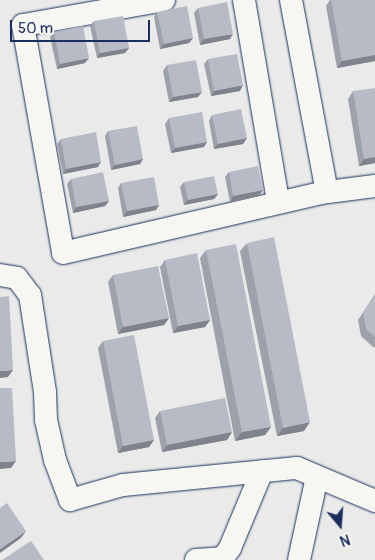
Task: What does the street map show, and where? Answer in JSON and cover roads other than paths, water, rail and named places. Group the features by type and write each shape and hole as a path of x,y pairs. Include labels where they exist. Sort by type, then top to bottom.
{"street":[{"path":"164,0 23,25 63,253 278,202 327,192 375,186"},
{"path":"244,0 278,202"},
{"path":"291,0 327,192"},
{"path":"0,275 17,278 30,295 45,392 46,420 55,460 70,500 123,485 297,468 375,501"},
{"path":"196,560 222,559 230,548 262,471"},
{"path":"299,560 317,477"}]}
